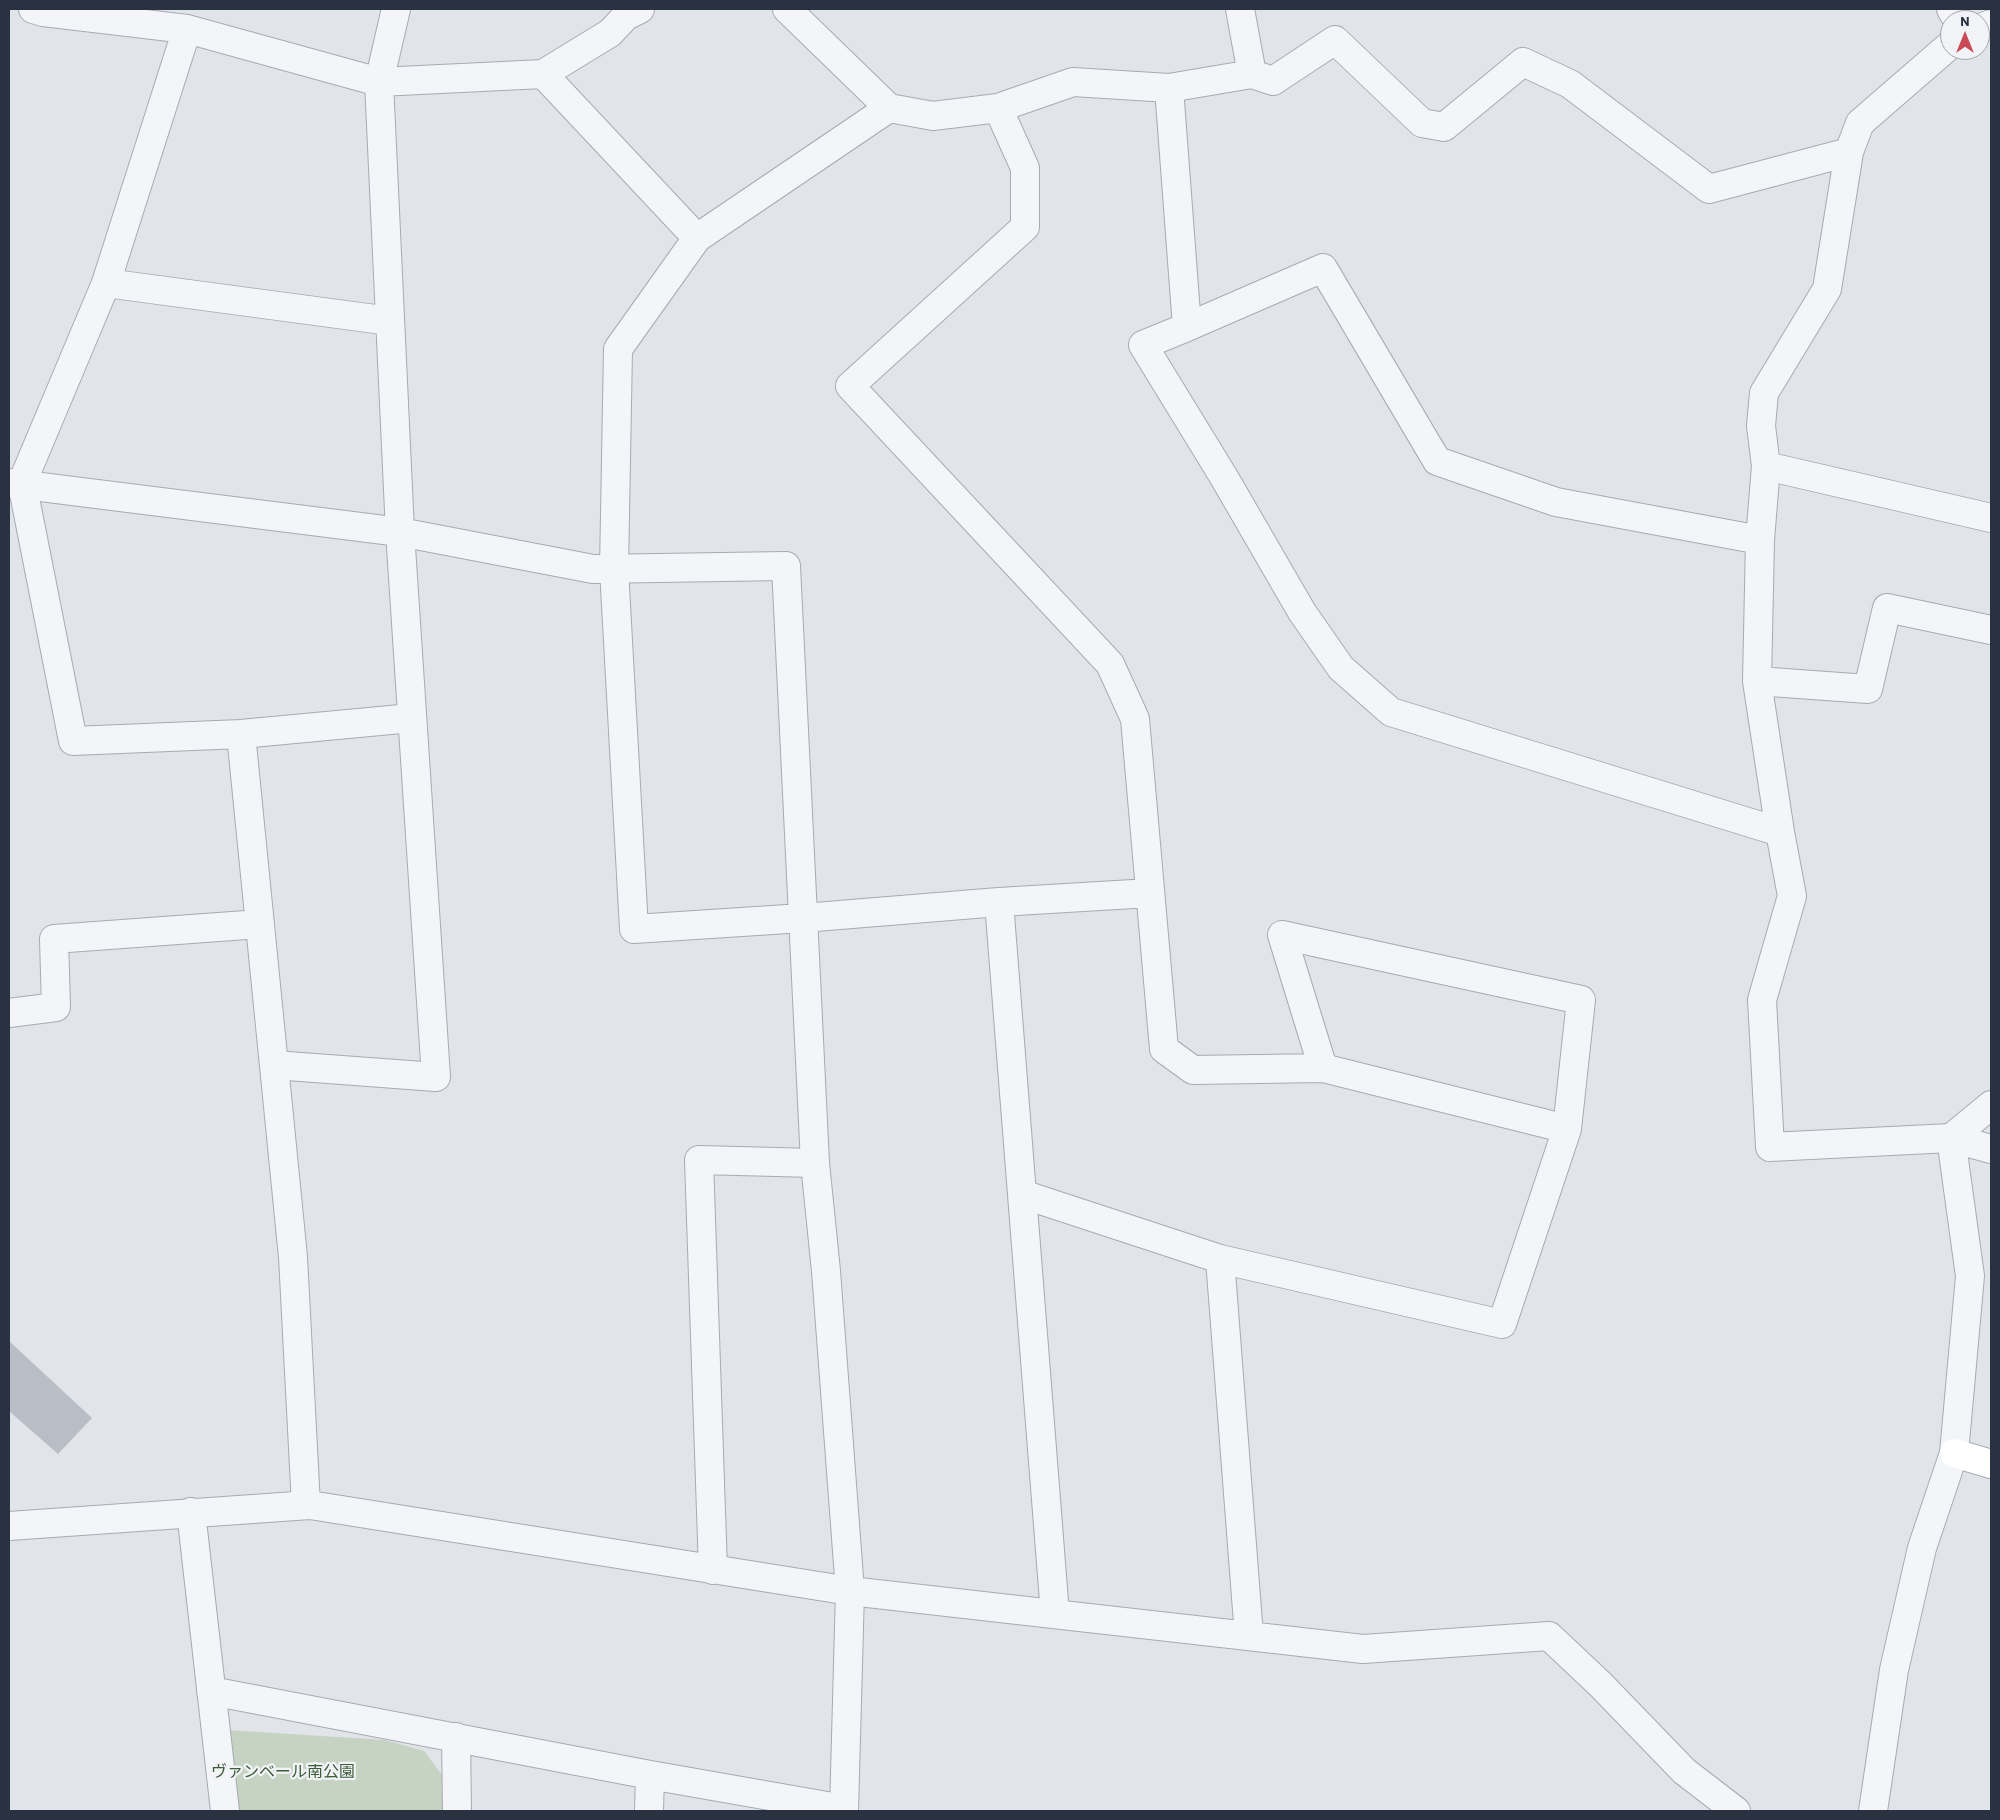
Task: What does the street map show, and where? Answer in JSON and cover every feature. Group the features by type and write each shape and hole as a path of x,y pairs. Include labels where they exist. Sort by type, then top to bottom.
{"street":[{"path":"33,9 43,12 125,15 187,29 379,82 543,74 612,21 640,9"},
{"path":"274,1065 436,1077 400,532 379,82 396,9"},
{"path":"787,9 889,108 933,116 998,108 1073,82 1169,88 1252,74 1273,81 1335,40 1422,123 1444,127 1523,62 1570,84 1709,189 1849,152"},
{"path":"1240,9 1252,74"},
{"path":"187,29 106,282 16,483 73,741 241,734 412,718"},
{"path":"1940,54 1860,123 1849,152 1827,289 1764,393 1761,426 1766,466 1760,540 1756,682 1792,896 1762,1000 1770,1147 1951,1138 1991,1149"},
{"path":"543,74 697,238"},
{"path":"1169,88 1188,327"},
{"path":"889,108 697,238 618,348 614,569 634,929 999,902 1150,893"},
{"path":"998,108 1025,168 1025,227 850,386 1110,664 1135,720 1164,1049 1193,1070 1324,1068 1567,1129"},
{"path":"1760,540 1556,502 1437,460 1322,268 1143,345 1308,620 1341,668 1391,712 1780,832"},
{"path":"106,282 390,321"},
{"path":"1766,466 1991,518"},
{"path":"16,483 400,532 593,569 786,566 815,1163 826,1271 850,1591 844,1810 211,1691"},
{"path":"1756,682 1868,689 1887,608 1991,630"},
{"path":"241,734 294,1257 306,1506"},
{"path":"999,902 1055,1614"},
{"path":"9,1012 56,1007 54,939 260,924"},
{"path":"1022,1194 1220,1259 1502,1324 1567,1129 1581,1000 1282,935 1324,1068"},
{"path":"1951,1138 1991,1105"},
{"path":"1873,1811 1894,1670 1922,1548 1954,1453 1970,1276 1951,1138"},
{"path":"713,1570 699,1160 815,1163"},
{"path":"1220,1259 1250,1636"},
{"path":"1954,1453 1991,1464"},
{"path":"9,1526 191,1512 306,1506 850,1591 1363,1649 1549,1636 1601,1685 1684,1771 1736,1811"},
{"path":"191,1512 225,1811"},
{"path":"456,1737 457,1811"},
{"path":"649,1811 650,1775"}],"green space":[{"name":"ヴァンベール南公園","path":"227,1730 385,1740 424,1751 443,1776 443,1811 235,1811"}],"building":[{"path":"9,1341 92,1418 58,1454 9,1411"}]}
